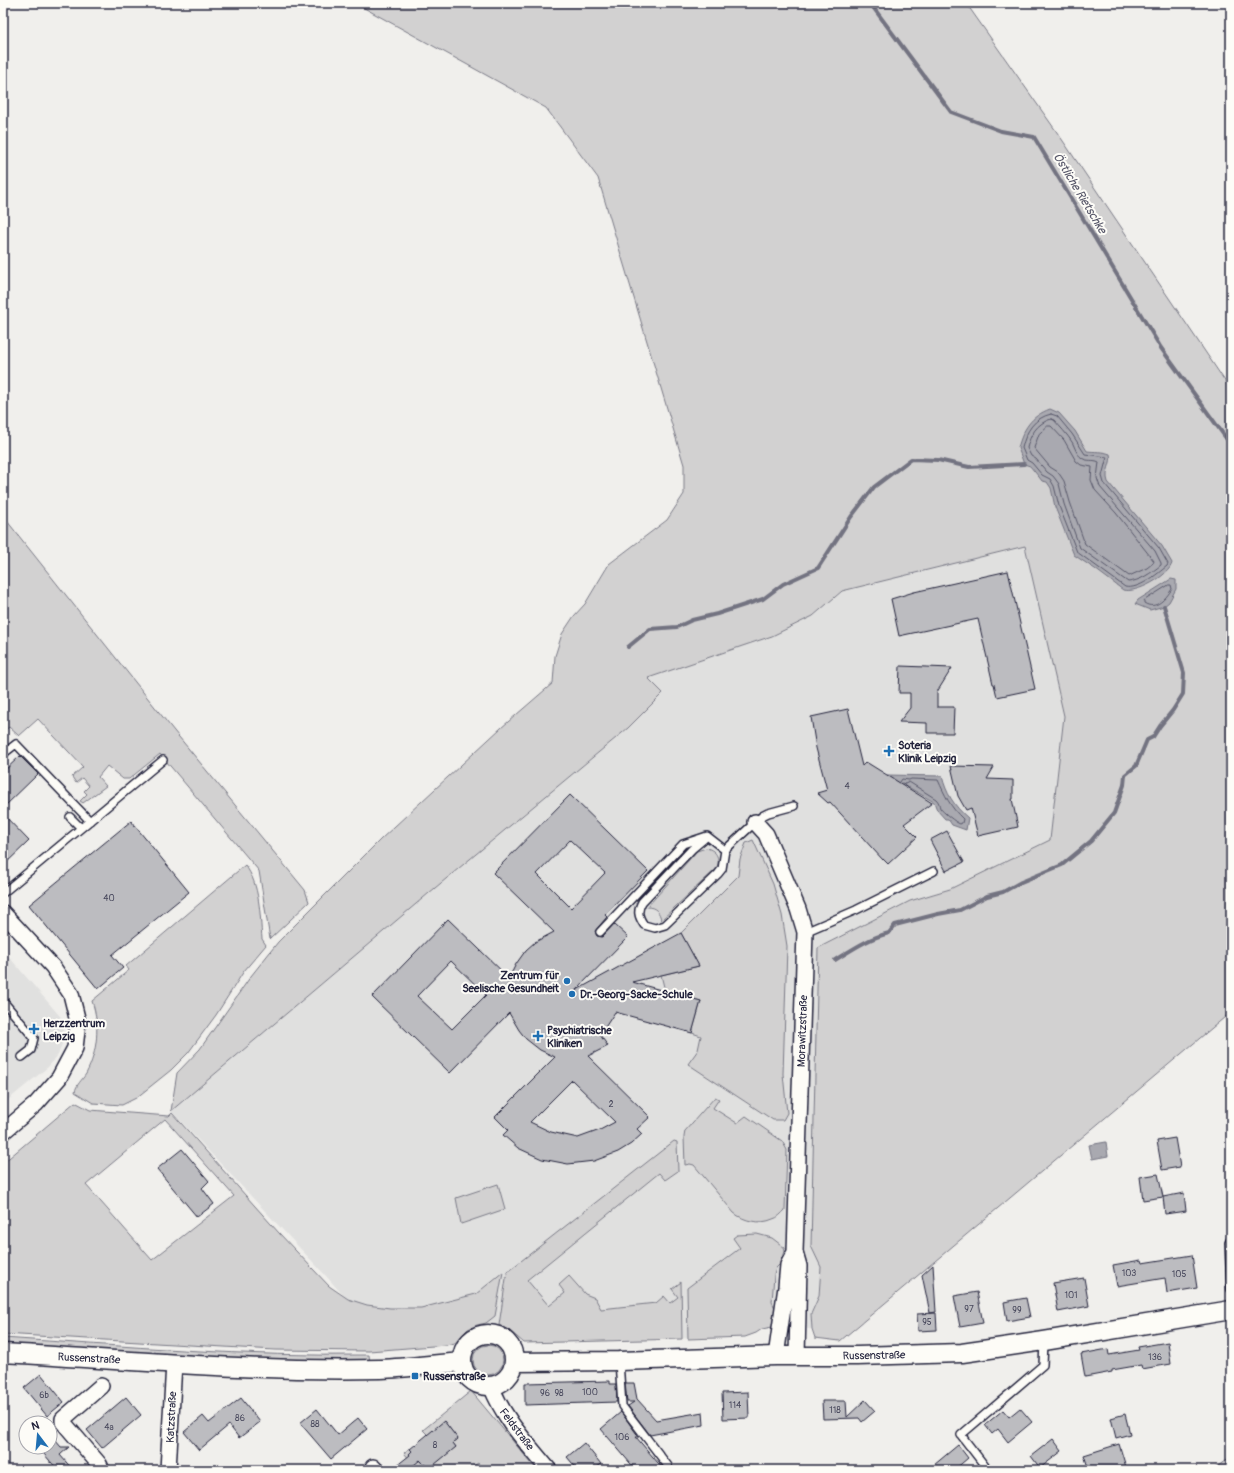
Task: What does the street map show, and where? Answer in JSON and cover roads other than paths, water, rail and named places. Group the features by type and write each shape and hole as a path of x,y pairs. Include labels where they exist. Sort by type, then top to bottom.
{"street":[{"name":"Morawitzstraße","path":"755,822 766,834 798,909 805,932 795,1252 799,1266 797,1356"},
{"path":"3,913 53,967 71,994 78,1022 75,1048 59,1078 36,1104 3,1132"},
{"name":"Morawitzstraße","path":"776,1356 788,1265 795,1252"},
{"name":"Russenstraße","path":"514,1362 619,1361 776,1356 962,1354 1231,1310"},
{"path":"483,1334 489,1334 501,1337 510,1345 514,1356 514,1362 511,1372 505,1380 491,1386 482,1385 473,1381 465,1373 462,1362 464,1350 471,1340 483,1334"},
{"name":"Russenstraße","path":"3,1353 282,1368 381,1369 462,1362"},
{"name":"Katzstraße","path":"168,1470 174,1363"},
{"path":"101,1386 63,1419 63,1422 99,1464 102,1470"},
{"name":"Feldstraße","path":"491,1386 501,1410 509,1422 549,1470"}],"lane":[{"path":"3,754 16,744 90,821"},
{"path":"3,893 163,760"},
{"path":"707,836 692,849 642,902 638,910 639,918 644,925 655,928 665,925 718,874 722,869 725,850 755,822 768,813 794,806"},
{"path":"70,817 81,828"},
{"path":"707,836 725,850"},
{"path":"600,932 683,844 707,836"},
{"path":"805,932 856,910 934,871"},
{"path":"3,1002 34,1038 31,1050 22,1057"},
{"path":"1231,1239 1229,1243 1231,1289"},
{"path":"988,1470 961,1435 1043,1365 1044,1341"},
{"path":"619,1361 622,1406 668,1466"}],"water":[{"path":"1050,409 1059,413 1075,431 1087,451 1110,454 1111,457 1107,474 1108,482 1162,546 1172,563 1170,568 1165,573 1151,583 1129,591 1123,590 1074,555 1055,507 1051,488 1047,482 1042,481 1030,466 1024,464 1018,448 1025,429 1033,419"},
{"path":"1171,579 1176,580 1176,589 1169,602 1164,606 1150,610 1135,604 1138,600"},
{"path":"887,775 942,776 951,799 968,818 966,830 952,825 948,819 945,819 937,810 934,802 908,787 906,790"},
{"path":"1106,1142 1108,1156 1092,1159 1089,1145"}],"waterway":[{"name":"Östliche Rietschke","path":"870,3 951,112 1001,131 1034,137 1161,348 1231,445"},
{"path":"628,647 650,629 677,627 692,620 717,614 763,599 783,584 818,568 851,517 874,487 911,459 938,460 969,467 1024,464"},
{"path":"835,960 868,941 889,933 895,925 960,910 987,896 1003,892 1021,882 1062,865 1091,841 1114,813 1124,785 1125,775 1136,766 1147,740 1153,737 1183,694 1184,673 1164,606"}],"place":[{"name":"Soteria Klinik Leipzig","path":"889,751"},
{"name":"Zentrum für Seelische Gesundheit","path":"567,981"},
{"name":"Dr.-Georg-Sacke-Schule","path":"572,994"},
{"name":"Herzzentrum Leipzig","path":"34,1029"},
{"name":"Psychiatrische Kliniken","path":"538,1036"},
{"name":"Russenstraße","path":"415,1376"}]}
